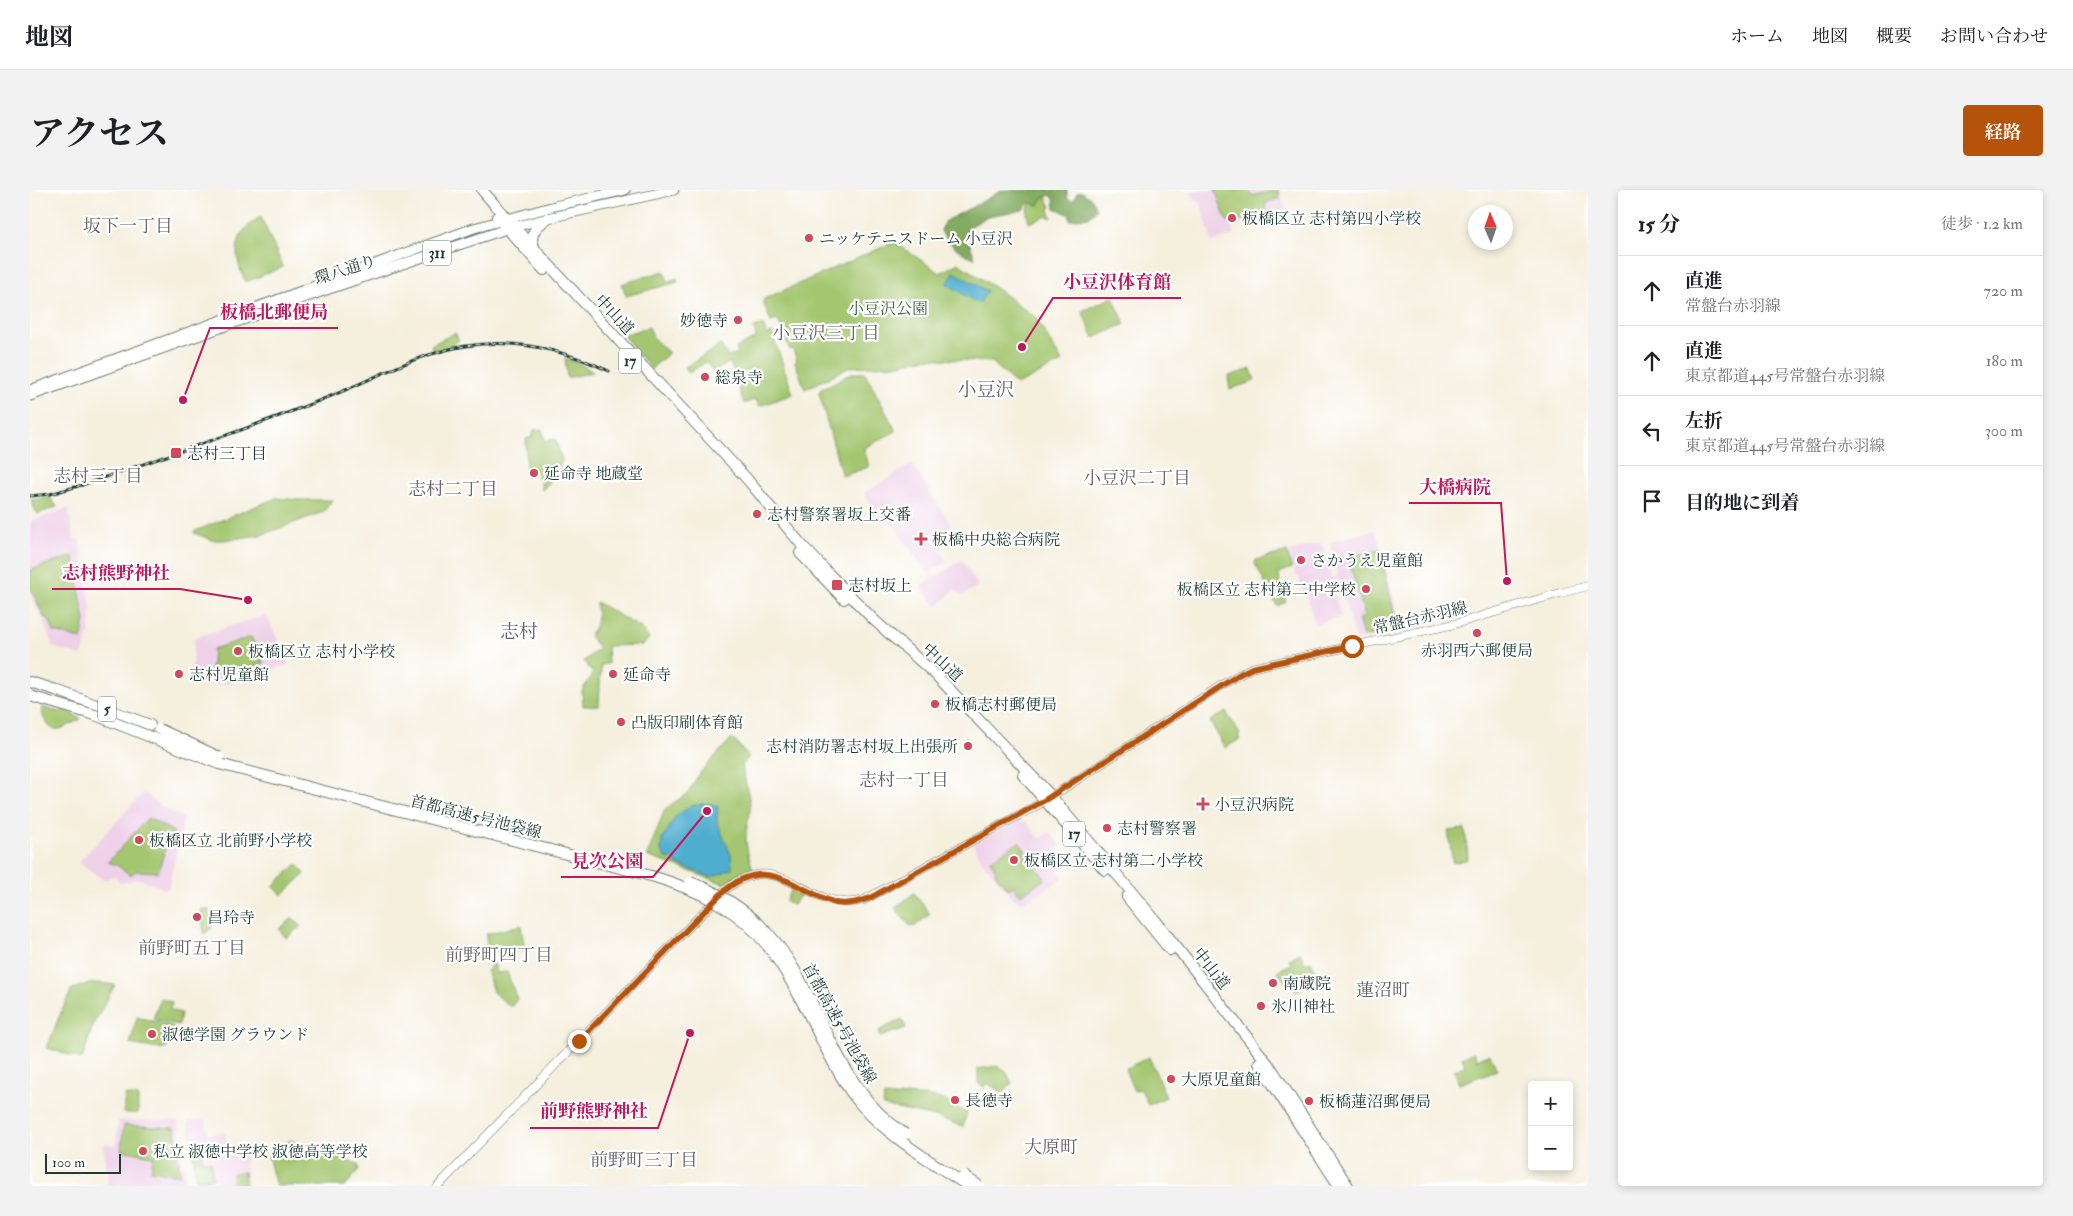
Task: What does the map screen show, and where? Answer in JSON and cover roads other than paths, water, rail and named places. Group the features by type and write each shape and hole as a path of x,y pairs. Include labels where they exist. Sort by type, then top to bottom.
{"highway":[{"name":"中山道","path":"474,190 746,486 784,534 822,577 870,624 938,685 1048,798 1262,1066 1339,1186"},
{"name":"中山道","path":"482,190 507,224 536,250 747,479 800,543 874,620 936,675 1156,921 1272,1069 1348,1186"},
{"path":"536,250 532,242 532,233 537,226 548,218"},
{"name":"首都高速5号池袋線","path":"30,684 56,690 154,727 210,754 235,762 654,870 691,882 722,897 755,920 779,947 797,975 844,1067 868,1102 899,1130 979,1186"},
{"path":"30,692 63,702 82,711"},
{"name":"首都高速5号池袋線","path":"30,696 82,711 219,764 647,875 692,890 719,903 750,926 773,951 794,984 838,1071 862,1106 897,1137 968,1186"}],"main road":[{"name":"環八通り","path":"30,390 425,246 625,190"},
{"name":"環八通り","path":"30,396 329,289 390,270 507,224 548,218 674,190"},
{"name":"常盤台赤羽線","path":"438,1186 732,885 750,876 768,874 783,878 836,903 858,902 870,898 1048,798 1220,686 1252,668 1455,624 1588,586"}],"water":[{"path":"954,272 987,291 979,304 947,284"},
{"path":"708,803 718,807 717,822 731,855 732,869 711,877 676,864 674,859 666,858 661,851 662,840 676,816 691,806"}],"railway":[{"path":"30,496 50,494 82,485 270,420 414,360 448,349 484,344 521,345 575,357 609,371"}],"place":[{"name":"板橋区立 志村第四小学校","path":"1232,218"},
{"name":"ニッケテニスドーム 小豆沢","path":"809,238"},
{"name":"妙徳寺","path":"738,320"},
{"name":"小豆沢体育館","path":"1022,347"},
{"name":"総泉寺","path":"705,377"},
{"name":"板橋北郵便局","path":"183,400"},
{"name":"志村三丁目","path":"176,453"},
{"name":"延命寺 地蔵堂","path":"534,473"},
{"name":"志村警察署坂上交番","path":"757,514"},
{"name":"板橋中央総合病院","path":"921,539"},
{"name":"さかうえ児童館","path":"1301,560"},
{"name":"大橋病院","path":"1507,581"},
{"name":"志村坂上","path":"837,585"},
{"name":"板橋区立 志村第二中学校","path":"1366,589"},
{"name":"志村熊野神社","path":"248,600"},
{"name":"赤羽西六郵便局","path":"1477,633"},
{"name":"板橋区立 志村小学校","path":"238,651"},
{"name":"志村児童館","path":"179,674"},
{"name":"延命寺","path":"613,674"},
{"name":"板橋志村郵便局","path":"935,704"},
{"name":"凸版印刷体育館","path":"621,722"},
{"name":"志村消防署志村坂上出張所","path":"968,746"},
{"name":"小豆沢病院","path":"1203,804"},
{"name":"見次公園","path":"707,811"},
{"name":"志村警察署","path":"1107,828"},
{"name":"板橋区立 北前野小学校","path":"139,840"},
{"name":"板橋区立 志村第二小学校","path":"1014,860"},
{"name":"昌玲寺","path":"197,917"},
{"name":"南蔵院","path":"1273,983"},
{"name":"氷川神社","path":"1261,1006"},
{"name":"前野熊野神社","path":"690,1033"},
{"name":"淑徳学園 グラウンド","path":"152,1034"},
{"name":"大原児童館","path":"1171,1079"},
{"name":"長徳寺","path":"955,1100"},
{"name":"板橋蓮沼郵便局","path":"1309,1101"},
{"name":"私立 淑徳中学校 淑徳高等学校","path":"143,1151"}],"district":[{"name":"坂下一丁目","path":"128,226"},
{"name":"小豆沢三丁目","path":"826,333"},
{"name":"小豆沢","path":"986,389"},
{"name":"志村三丁目","path":"98,476"},
{"name":"小豆沢二丁目","path":"1137,478"},
{"name":"志村二丁目","path":"453,489"},
{"name":"志村","path":"519,631"},
{"name":"志村一丁目","path":"904,780"},
{"name":"前野町五丁目","path":"192,948"},
{"name":"前野町四丁目","path":"499,955"},
{"name":"蓮沼町","path":"1383,990"},
{"name":"大原町","path":"1051,1147"},
{"name":"前野町三丁目","path":"644,1160"}],"park label":[{"name":"小豆沢公園","path":"888,308"}]}
